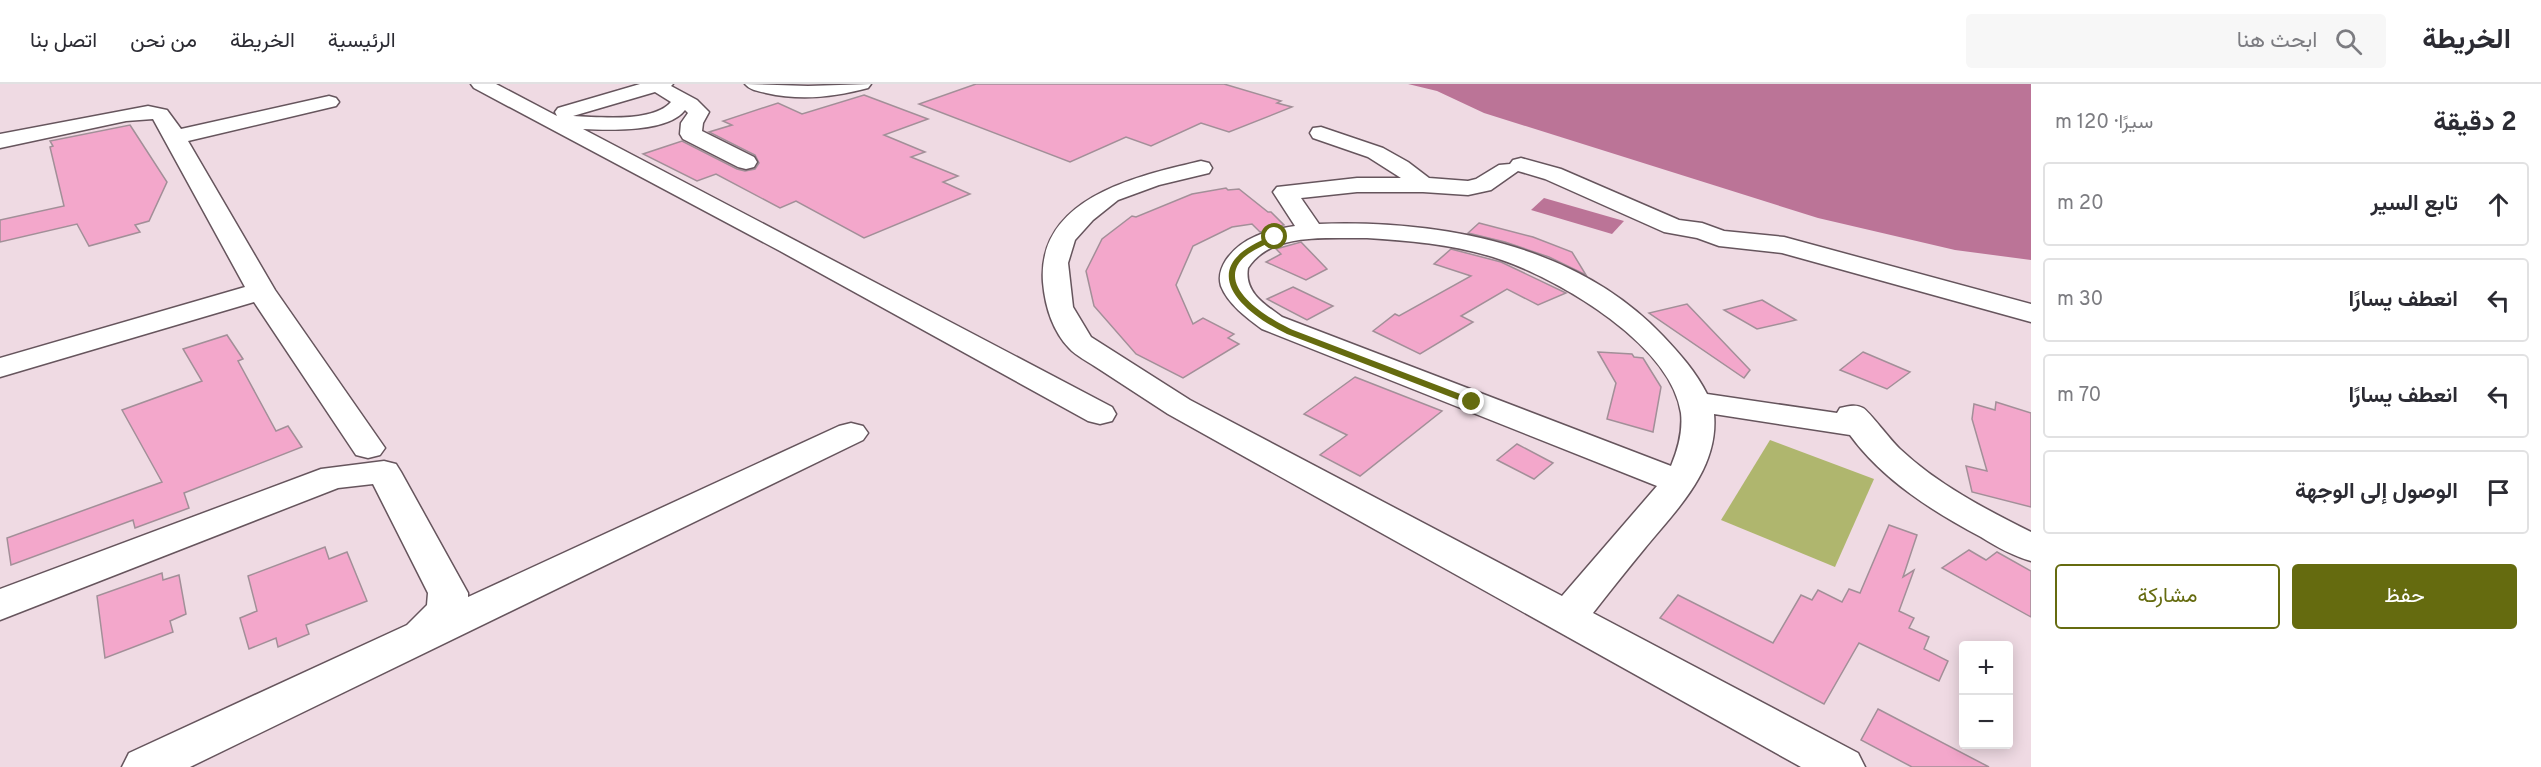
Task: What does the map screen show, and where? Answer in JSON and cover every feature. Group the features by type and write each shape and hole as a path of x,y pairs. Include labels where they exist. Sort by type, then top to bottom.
{"street":[{"path":"482,84 779,240 1100,414"},
{"path":"755,84 792,93 824,92 860,84"},
{"path":"549,119 660,85 694,106 699,112 692,123 691,134 746,162"},
{"path":"549,119 644,121 670,114 681,106 683,100"},
{"path":"175,137 329,102"},
{"path":"0,141 148,112 160,114 261,291 368,447"},
{"path":"1321,133 1357,144 1394,161 1407,169 1423,185"},
{"path":"1201,168 1151,180 1110,195 1084,215 1063,238 1054,263 1059,307 1080,343 1179,407 1568,616 1842,767"},
{"path":"1311,232 1285,192 1357,185 1468,188 1483,185 1514,168 1553,174 1673,227 1702,231 1719,238 1792,247 2031,313"},
{"path":"1568,616 1679,482 1697,438 1696,402 1680,375 1660,349 1623,312 1567,278 1529,261 1478,246 1402,233 1364,230 1311,232 1275,237 1258,244 1235,262 1231,276 1236,291 1248,306 1272,323 1679,482"},
{"path":"0,368 261,291"},
{"path":"1696,402 1855,421 1898,466 1958,509 2031,548"},
{"path":"145,767 851,433"},
{"path":"0,604 333,477 384,472 448,593 447,610 422,636"}],"green space":[{"path":"1770,440 1874,479 1835,567 1721,520"}],"shaded area":[{"path":"1408,84 2031,84 2031,260 1955,250 1818,218 1484,113 1437,91"},
{"path":"1544,198 1624,221 1612,234 1531,210"}],"building":[{"path":"976,84 1224,84 1281,101 1277,103 1292,107 1229,132 1201,123 1151,146 1126,137 1070,162 919,104"},
{"path":"864,95 928,119 884,135 925,152 911,157 958,176 943,182 970,194 864,238 796,201 780,208 716,174 697,181 643,154 682,141 737,169 745,171 755,169 759,163 755,155 709,132 732,125 723,121 778,103 802,114"},
{"path":"130,125 167,182 149,221 135,225 140,232 89,246 77,224 0,242 0,220 64,206 50,147 53,146 50,141"},
{"path":"1226,188 1228,190 1239,189 1271,212 1284,225 1260,232 1252,224 1232,227 1193,246 1176,285 1193,324 1203,318 1234,334 1228,338 1239,344 1183,378 1136,354 1094,306 1086,271 1102,239 1132,216 1136,217 1192,194"},
{"path":"1479,223 1533,237 1572,252 1586,275 1549,257 1505,242 1468,233"},
{"path":"1301,242 1327,269 1306,280 1266,262 1281,254 1276,249"},
{"path":"1451,249 1501,262 1566,293 1538,305 1507,289 1461,316 1473,322 1420,354 1373,331 1395,314 1399,316 1471,276 1434,264"},
{"path":"1293,287 1333,306 1307,320 1267,299"},
{"path":"1762,300 1796,320 1757,329 1724,310"},
{"path":"1687,304 1750,370 1744,378 1649,313"},
{"path":"227,335 243,359 238,361 276,431 288,426 302,447 184,493 189,508 135,528 133,520 11,565 7,538 162,482 122,410 202,381 183,349"},
{"path":"1598,352 1632,354 1634,357 1643,358 1661,387 1653,432 1607,419 1616,383"},
{"path":"1863,352 1910,372 1887,389 1840,370"},
{"path":"1355,377 1442,411 1360,476 1320,455 1347,435 1304,414"},
{"path":"1996,402 2031,413 2031,507 1972,492 1966,466 1987,471 1972,419 1974,404 1995,410"},
{"path":"1517,444 1553,463 1534,479 1497,460"},
{"path":"1889,525 1917,535 1903,577 1914,570 1899,611 1914,618 1909,628 1929,637 1924,649 1948,661 1939,681 1859,643 1824,704 1660,618 1678,595 1773,643 1801,595 1812,600 1818,590 1842,602 1849,589 1860,593"},
{"path":"325,547 329,559 347,552 367,601 306,625 309,634 278,647 276,638 249,649 240,618 257,611 248,576"},
{"path":"1969,550 1986,560 1997,552 2031,571 2031,617 1942,568"},
{"path":"162,573 163,580 179,575 186,614 170,621 173,632 105,658 97,596"},
{"path":"1878,709 1989,767 1912,767 1861,740"}],"route":[{"path":"1275,237 1258,244 1235,262 1231,276 1236,291 1248,306 1272,323 1290,332 1472,402"}]}
